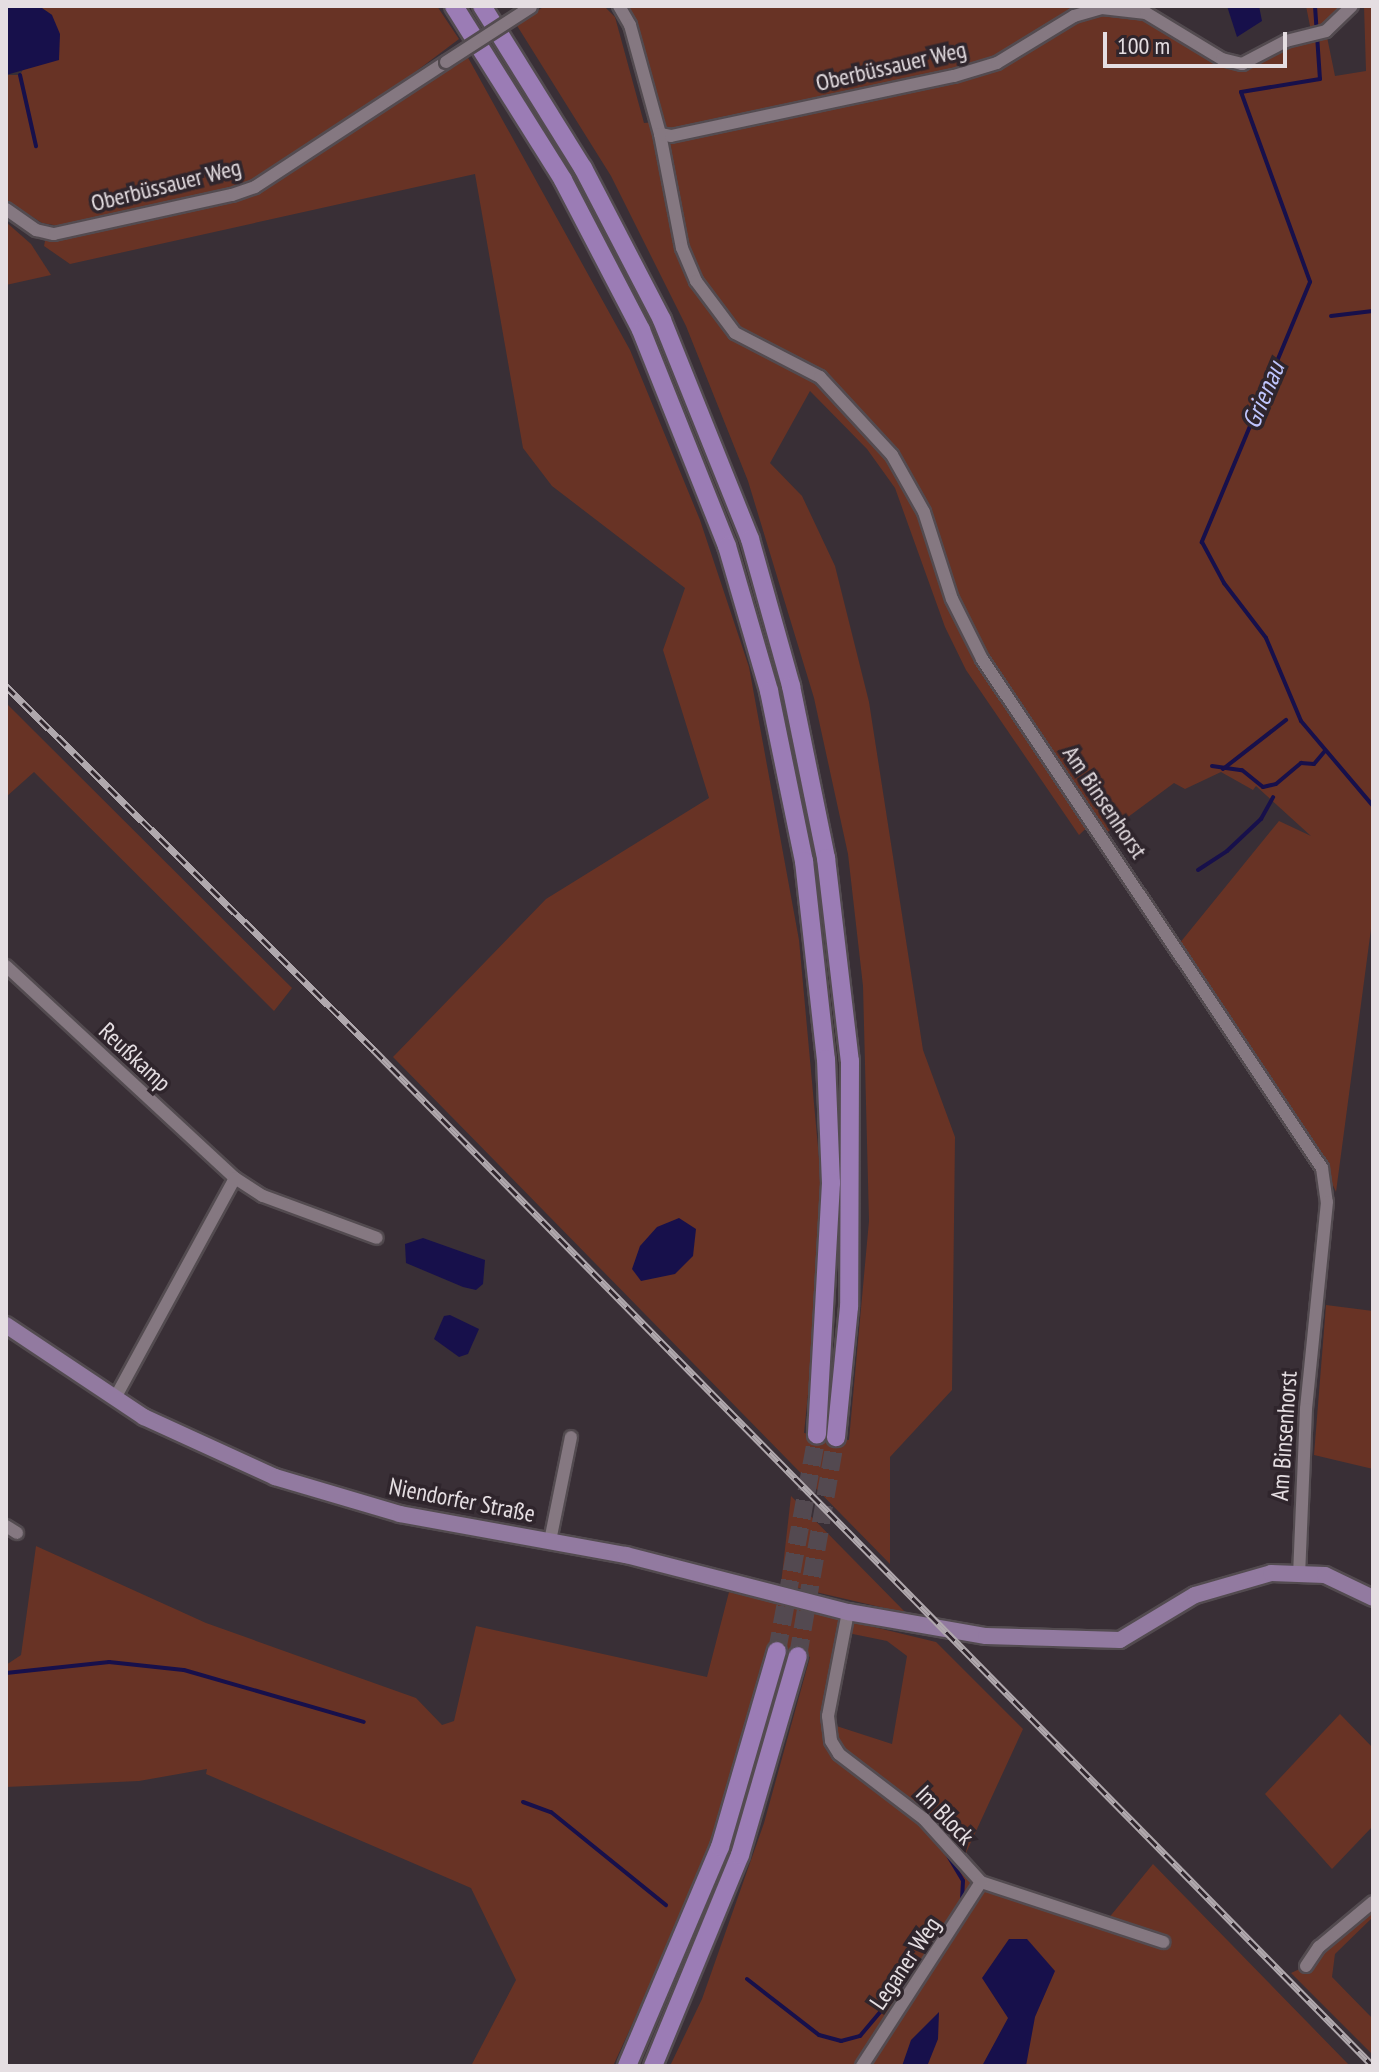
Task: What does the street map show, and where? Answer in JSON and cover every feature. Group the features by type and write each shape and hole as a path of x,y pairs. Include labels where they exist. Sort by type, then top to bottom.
{"highway":[{"path":"454,6 563,180 641,330 712,505 769,691 804,861 826,1059 831,1183 817,1435"},
{"path":"482,6 583,168 662,320 750,539 791,686 826,858 850,1061 849,1307 836,1437"},
{"path":"627,2066 720,1847 777,1651"},
{"path":"653,2066 740,1855 798,1656"}],"main road":[{"name":"Niendorfer Straße","path":"6,1325 115,1398 202,1447 275,1477 400,1514 626,1555 848,1612 945,1630 1120,1640 1212,1588 1271,1573 1325,1575 1373,1598"}],"street":[{"name":"Oberbüssauer Weg","path":"6,209 36,230 54,234 232,195 255,187 531,6"},
{"path":"619,6 630,25 660,134"},
{"name":"Oberbüssauer Weg","path":"660,134 671,136 954,76 997,63 1074,16 1102,8 1146,13 1222,59 1242,64 1303,37 1326,31 1352,6"},
{"name":"Am Binsenhorst","path":"660,134 682,248 696,281 735,333 820,377 892,455 924,512 952,599 976,649 1322,1168 1327,1202 1306,1409 1299,1573"},
{"name":"Reußkamp","path":"6,966 235,1178 263,1196 377,1238"},
{"path":"115,1398 235,1178"},
{"path":"550,1541 571,1437"},
{"name":"Im Block","path":"848,1612 828,1716 831,1741 850,1764 924,1819 981,1882 1163,1942"},
{"name":"Leganer Weg","path":"862,2066 981,1882"},
{"path":"1306,1966 1319,1947 1373,1902"}],"shaded area":[{"path":"6,6 39,6 52,15 60,34 59,60 6,75"},
{"path":"39,6 437,6 459,39 382,97 246,184 65,227 42,223 6,200 6,75 20,75 52,15"},
{"path":"545,6 604,6 615,17 644,123 665,121 629,6 1119,6 1236,63 1311,31 1306,6 1352,6 1326,32 1335,76 1366,71 1364,6 1373,6 1373,914 1336,1192 1319,1154 1179,944 1279,821 1311,836 1256,786 1253,790 1221,772 1185,789 1174,783 1105,834 1095,820 1079,835 966,670 945,627 895,488 867,449 810,391 770,463 802,496 835,566 869,702 923,1050 955,1137 952,1390 890,1457 890,1564 393,1057 546,899 709,798 663,650 685,588 552,486 523,448 475,174 70,264 44,246 45,241 239,197 466,54 630,350 700,520 749,667 799,940 821,1180 817,1307 804,1433 849,1440 869,1221 863,986 848,854 814,698 748,481 686,326 611,176 516,24"},
{"path":"1227,6 1259,6 1262,21 1237,37"},
{"path":"6,222 31,244 51,275 6,285"},
{"path":"6,703 292,988 274,1011 34,772 6,797"},
{"path":"679,1218 696,1229 693,1256 675,1274 641,1281 632,1269 640,1246 657,1227"},
{"path":"423,1238 485,1260 483,1284 476,1290 463,1287 406,1263 405,1244"},
{"path":"1326,1305 1373,1311 1373,1469 1314,1455"},
{"path":"450,1315 479,1329 468,1354 459,1357 434,1339 444,1316"},
{"path":"791,1496 906,1613 781,1584"},
{"path":"36,1546 206,1623 416,1698 442,1725 454,1721 476,1626 707,1677 729,1592 936,1642 1023,1729 966,1853 974,1870 998,1894 1103,1925 1153,1864 1350,2066 670,2066 702,1999 764,1823 810,1657 767,1646 706,1864 613,2066 471,2066 516,1980 471,1888 206,1774 207,1769 139,1781 6,1787 6,1665 21,1655","holes":["838,1631 887,1641 907,1656 892,1744 821,1721"]},
{"path":"1340,1714 1373,1748 1373,1826 1332,1869 1265,1794"},
{"path":"1373,1907 1373,1917 1335,1954 1332,1977 1373,2019 1373,2055 1291,1973 1306,1966"},
{"path":"1009,1939 1027,1939 1055,1971 1035,2017 1026,2066 982,2066 1008,2018 982,1978"},
{"path":"939,2012 938,2039 928,2064 902,2066 911,2040"}],"waterway":[{"name":"Grienau","path":"1315,6 1320,79 1241,92 1310,282 1202,542 1224,583 1266,638 1301,721 1373,806"},
{"path":"20,75 36,146"},
{"path":"1331,316 1373,311"},
{"path":"1223,769 1286,720"},
{"path":"1212,766 1242,770 1263,787 1276,784 1301,763 1314,764 1325,751"},
{"path":"1198,870 1227,851 1261,819 1273,797"},
{"path":"6,1673 109,1662 184,1670 364,1722"},
{"path":"523,1802 551,1812 666,1905"},
{"path":"944,1849 963,1881 962,1903"},
{"path":"747,1979 819,2035 841,2041 860,2036 929,1954"}],"tunnel":[{"path":"777,1651 817,1435"},
{"path":"798,1656 836,1437"}],"railway":[{"path":"6,686 374,1050 1373,2066"}]}
